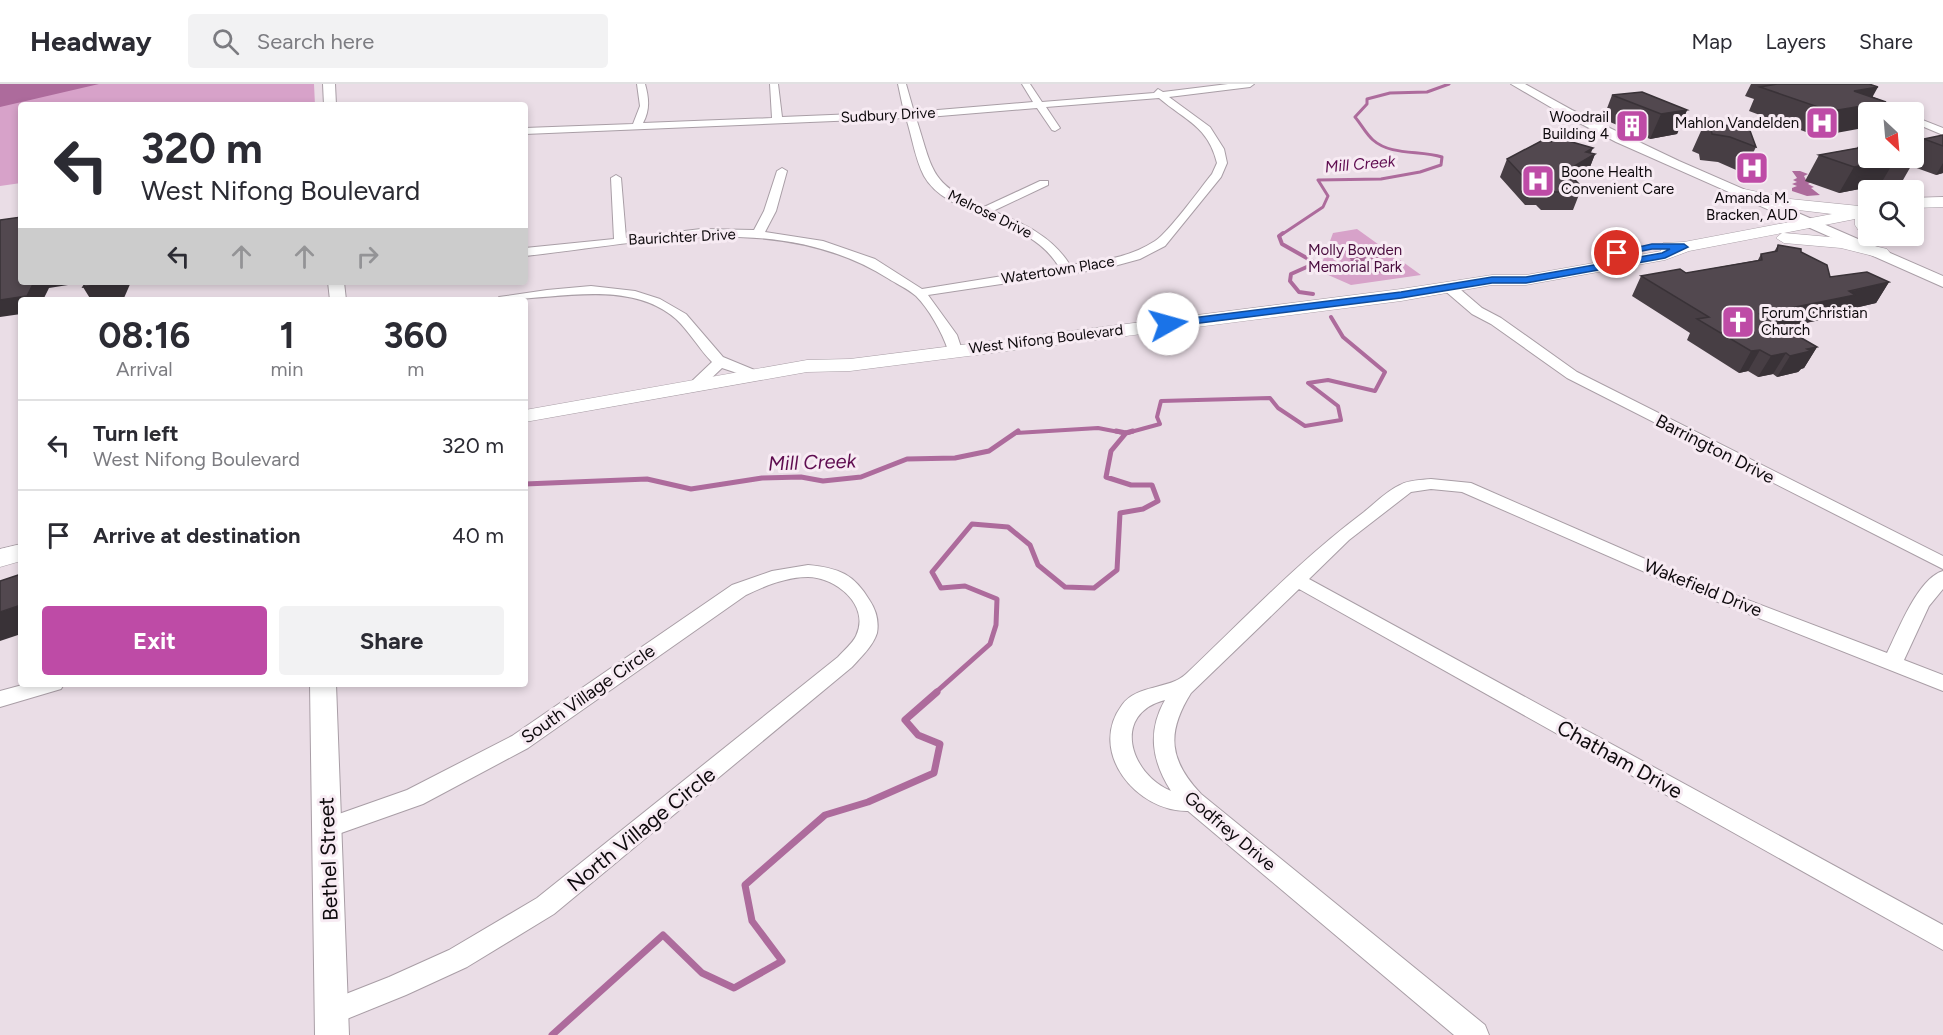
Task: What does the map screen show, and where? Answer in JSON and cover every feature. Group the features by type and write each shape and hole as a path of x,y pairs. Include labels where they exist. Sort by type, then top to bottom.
{"main road":[{"path":"1924,199 1943,193"},
{"path":"1744,194 1790,204 1858,211"},
{"path":"1742,236 1759,222 1748,206 1744,194"},
{"path":"1924,202 1943,202"},
{"name":"West Nifong Boulevard","path":"1492,280 1517,270 1652,247 1684,247 1858,214"},
{"path":"1742,236 1841,243 1881,253"},
{"path":"1877,246 1881,253"},
{"name":"West Nifong Boulevard","path":"528,419 752,374 807,366 850,365 1344,302 1492,280 1526,280 1665,255 1684,247"},
{"path":"1559,275 1556,272 1558,270 1590,264 1599,256"},
{"name":"West Nifong Boulevard","path":"528,419 804,379 850,365"},
{"path":"0,541 18,536"},
{"path":"0,558 18,553"}],"street":[{"path":"329,84 330,102"},
{"path":"637,126 645,112 645,96 641,84"},
{"path":"774,84 777,119"},
{"name":"Melrose Drive","path":"902,84 929,175 941,189 1028,230 1056,252 1067,270"},
{"path":"1026,84 1056,128"},
{"name":"Watertown Place","path":"920,293 1107,264 1136,256 1161,243 1217,175 1222,163 1215,137 1190,114 1149,84"},
{"name":"Sudbury Drive","path":"528,131 911,114 1161,95 1250,84"},
{"path":"1517,84 1610,135 1814,223 1943,282"},
{"path":"1924,124 1943,132"},
{"path":"758,234 770,212 782,171"},
{"path":"616,177 620,240"},
{"path":"984,211 1044,183"},
{"name":"Baurichter Drive","path":"528,252 701,233 758,234 819,244 871,262 920,293"},
{"name":"Barrington Drive","path":"1449,287 1477,311 1496,321 1545,358 1600,391 1943,562"},
{"path":"527,297 581,290 638,297 675,312 720,362 752,374"},
{"path":"920,293 950,335 956,350"},
{"path":"697,384 720,362"},
{"name":"Godfrey Drive","path":"1465,488 1431,484 1406,488 1343,536 1184,688 1168,712 1163,730 1163,754 1178,786 1193,801 1475,1035"},
{"name":"Wakefield Drive","path":"1465,488 1676,579 1943,683"},
{"name":"South Village Circle","path":"327,828 415,797 520,742 739,590 763,578 784,572 807,571 823,572 846,580"},
{"path":"1892,664 1921,603 1943,577"},
{"name":"North Village Circle","path":"332,1024 498,938 535,915 845,662 862,643 869,627 858,590 846,580"},
{"name":"Chatham Drive","path":"1297,580 1943,938"},
{"path":"0,699 43,687"},
{"name":"Bethel Street","path":"323,687 332,1024"},
{"path":"1184,688 1144,699 1129,711 1119,735 1122,756 1140,781 1170,800 1193,801"}],"green space":[{"path":"0,84 314,84 315,102 18,102 18,183 0,186"},
{"name":"Molly Bowden Memorial Park","path":"1357,229 1421,275 1351,285 1326,274 1322,263 1333,233"}],"shaded area":[{"path":"0,84 99,84 18,102 0,107"},
{"path":"1792,171 1808,174 1804,176 1811,182 1808,184 1814,187 1811,188 1820,195 1807,196 1792,191 1792,188 1797,186 1792,184 1797,182 1793,180 1797,178"},
{"path":"1352,247 1367,250 1389,265 1384,272 1379,273 1369,274 1355,270 1346,265 1351,260 1345,251"}],"building":[{"path":"1777,84 1869,84 1878,87 1854,91 1886,102 1858,102 1858,107 1838,110 1818,107 1760,87"},
{"path":"1642,92 1687,110 1661,114 1612,95"},
{"path":"1708,118 1724,125 1749,128 1756,147 1730,137 1712,134 1711,129 1704,126 1705,122 1709,123"},
{"path":"1943,135 1943,146 1924,139"},
{"path":"1558,138 1593,148 1586,152 1595,154 1566,171 1582,187 1575,187 1580,192 1548,192 1543,186 1532,186 1507,159 1543,140 1551,142"},
{"path":"1858,148 1858,166 1854,167 1819,155"},
{"path":"18,217 18,285 32,285 27,296 0,300 0,220"},
{"path":"1778,245 1801,249 1801,252 1827,265 1830,277 1867,272 1889,282 1849,291 1855,295 1760,314 1817,347 1807,349 1811,351 1790,356 1786,353 1771,356 1760,350 1751,351 1697,319 1709,317 1641,276 1680,269 1686,273 1762,260 1761,254 1777,251"},
{"path":"18,575 18,606 0,612 0,581"}],"waterway":[{"name":"Mill Creek","path":"1281,235 1323,207 1328,196 1318,180 1381,179 1420,172 1441,165 1442,157 1397,151 1380,145 1370,138 1355,117 1367,104 1367,99 1390,93 1427,92 1449,84"},
{"name":"Mill Creek","path":"1283,233 1279,236 1282,244 1312,261 1309,266 1291,274 1290,281 1299,292 1313,294"},
{"name":"Mill Creek","path":"1127,433 1160,424 1157,417 1161,401 1270,398 1278,408 1305,426 1341,420 1338,406 1308,383 1328,380 1375,391 1385,372 1343,337 1331,317"},
{"name":"Mill Creek","path":"1016,433 1098,428 1124,433"},
{"name":"Mill Creek","path":"528,484 647,479 691,489 762,478 801,477 823,481 861,477 907,459 955,458 989,451 1018,431"},
{"name":"Mill Creek","path":"1116,431 1126,433"},
{"name":"Mill Creek","path":"1126,433 1133,431"},
{"path":"935,693 990,644 996,625 997,599 965,586 941,588 932,572 972,524 1008,527 1030,545 1038,565 1065,587 1094,588 1117,570 1120,513 1143,509 1158,501 1152,485 1131,485 1106,477 1111,451 1126,433"},
{"path":"552,1035 663,935 702,973 734,988 782,961 752,921 745,885 825,815 868,802 934,773 940,744 918,735 905,720 937,692"}],"place":[{"name":"Mahlon Vandelden","path":"1822,123"},
{"name":"Woodrail Building 4","path":"1632,126"},
{"name":"Amanda M. Bracken, AUD","path":"1752,168"},
{"name":"Boone Health Convenient Care","path":"1538,181"},
{"name":"Forum Christian Church","path":"1738,322"}],"route":[{"path":"1168,324 1401,295 1492,280 1526,280 1665,255 1684,247 1652,247 1617,253"}]}
